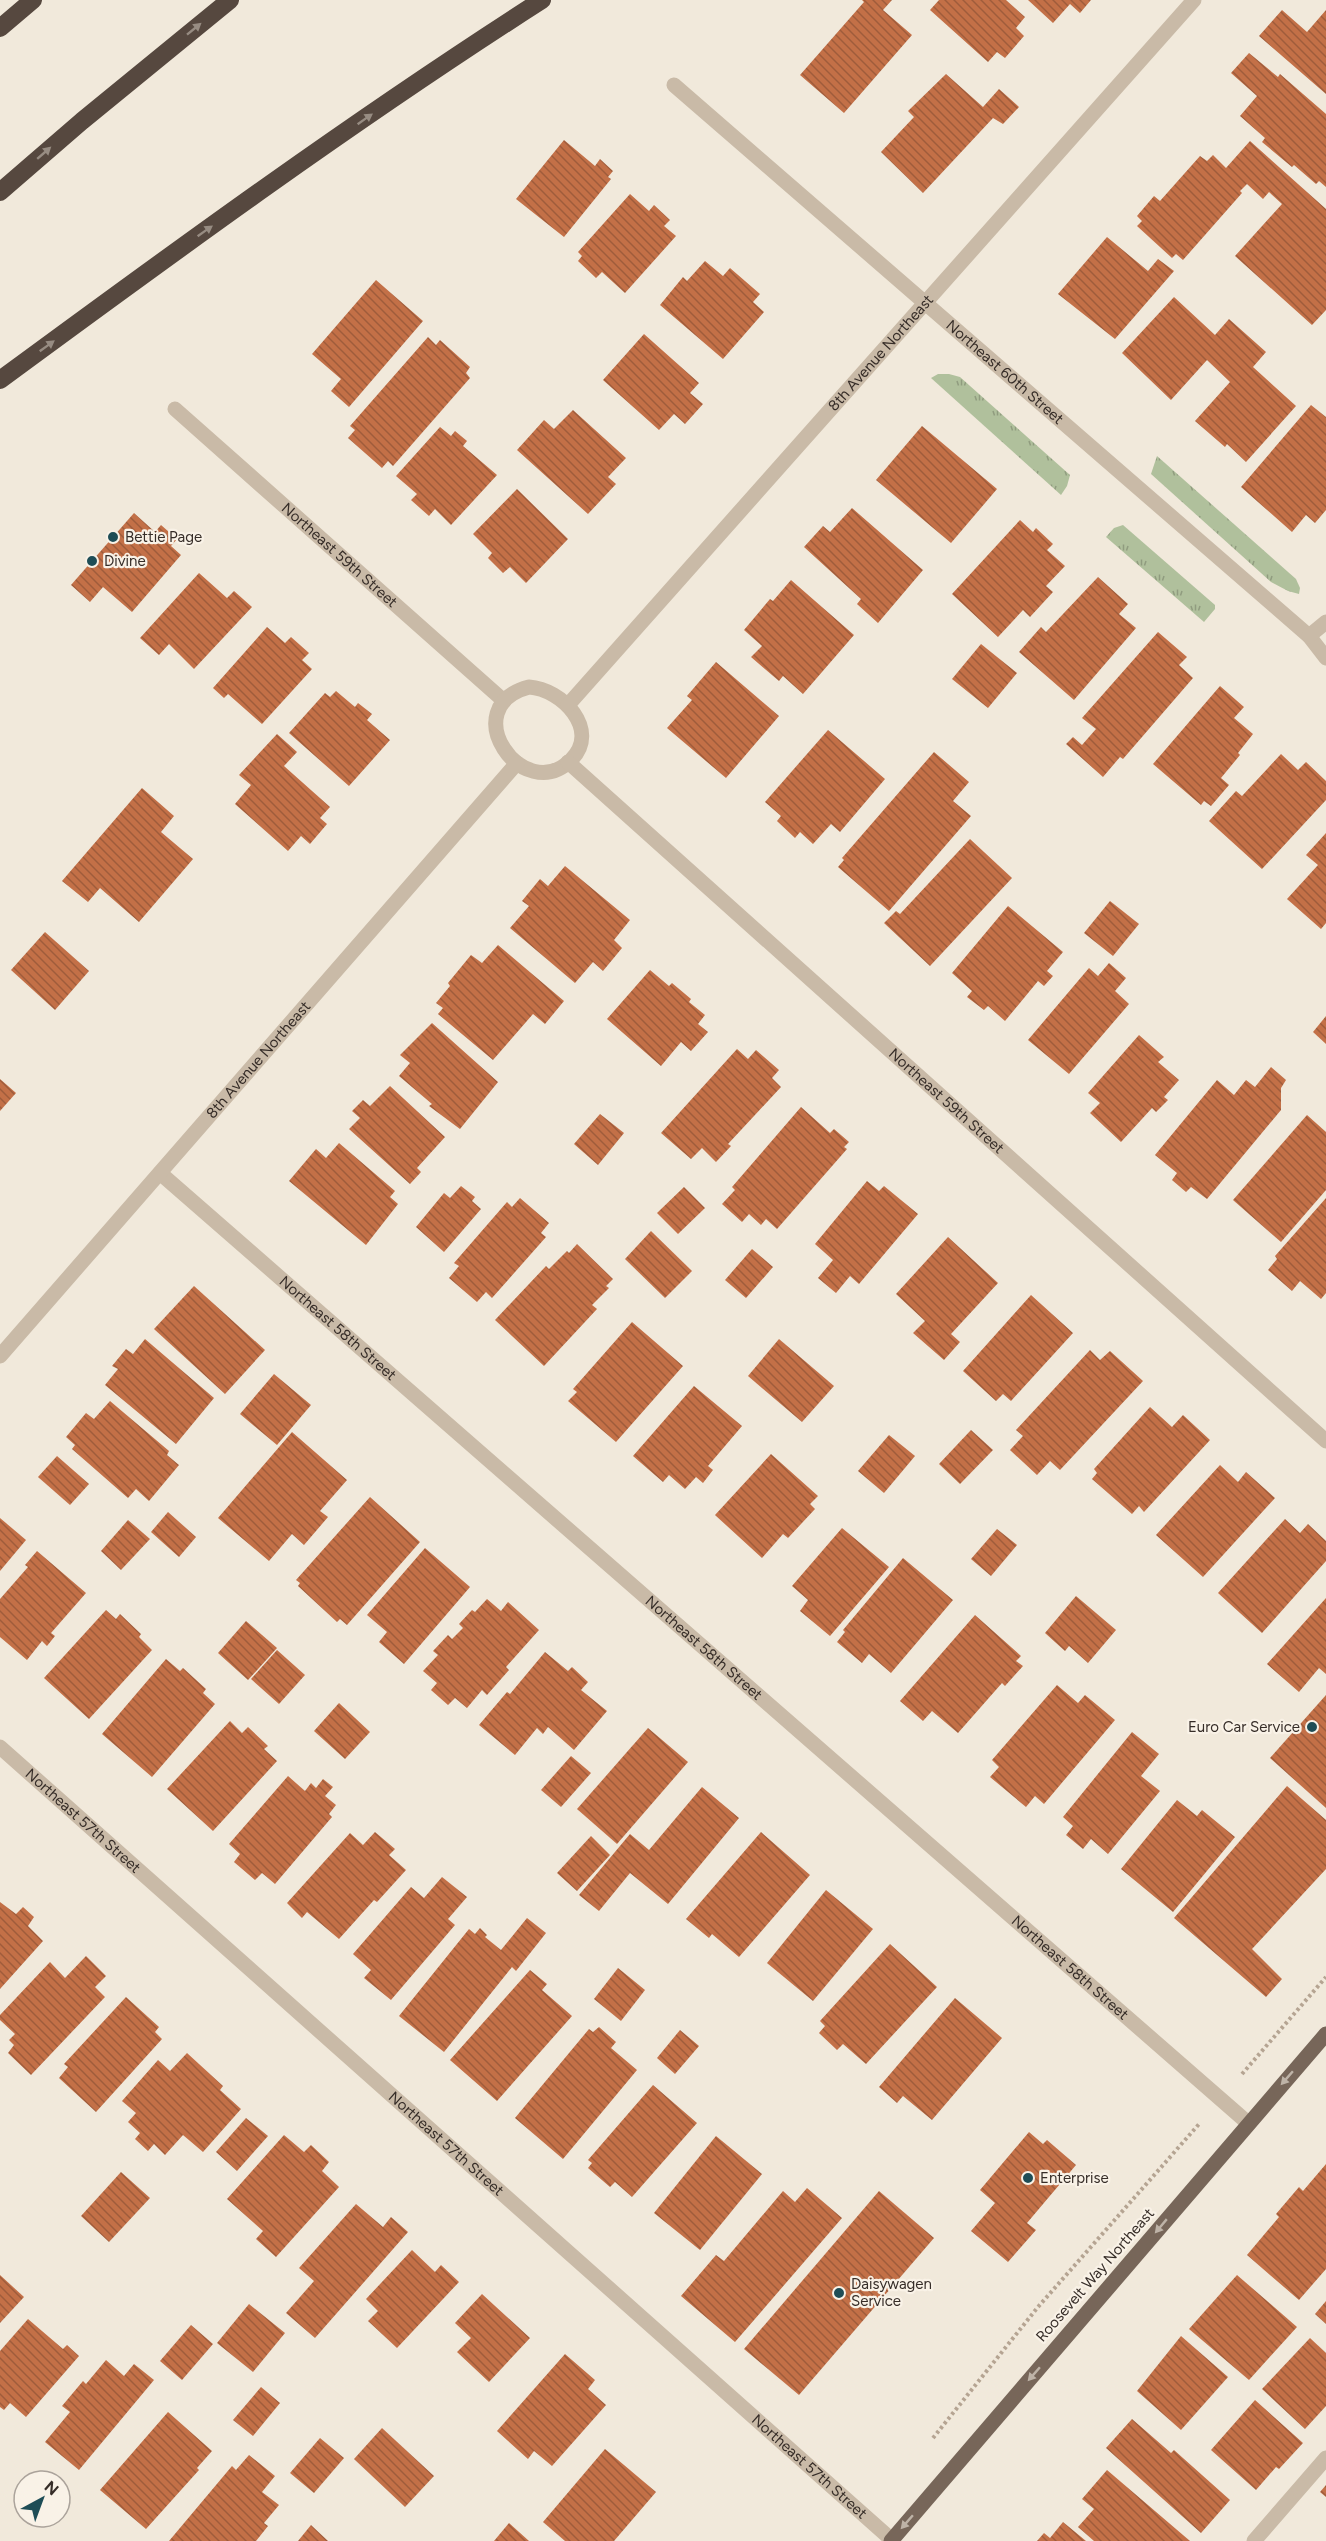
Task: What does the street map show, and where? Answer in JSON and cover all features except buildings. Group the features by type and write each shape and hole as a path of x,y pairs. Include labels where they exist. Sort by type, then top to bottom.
{"highway":[{"path":"0,28 33,0"},
{"path":"0,192 82,121 230,0"},
{"path":"0,380 190,241 459,53 542,0"}],"main road":[{"name":"Roosevelt Way Northeast","path":"891,2541 1326,2034"}],"street":[{"name":"8th Avenue Northeast","path":"567,705 1194,0"},
{"name":"Northeast 60th Street","path":"674,85 1309,636 1326,658"},
{"name":"Northeast 59th Street","path":"175,409 504,701"},
{"path":"1309,636 1326,622"},
{"path":"529,687 541,688 563,700 567,705 573,710 581,733 579,748 560,768 547,772 533,772 517,763 500,743 496,729 496,715 504,701 516,691 529,687"},
{"name":"Northeast 59th Street","path":"568,762 1326,1441"},
{"name":"8th Avenue Northeast","path":"0,1356 517,763"},
{"name":"Northeast 58th Street","path":"160,1173 1248,2123"},
{"name":"Northeast 57th Street","path":"0,1746 891,2541"},
{"path":"1254,2541 1326,2458"}],"path":[{"path":"928,2444 1038,2307 1326,1977"}],"green space":[{"path":"938,374 960,377 1070,475 1061,495 931,378"},
{"path":"1157,456 1296,579 1300,588 1299,594 1271,582 1151,474"},
{"path":"1123,525 1215,605 1215,609 1204,622 1106,537 1114,528"}],"place":[{"name":"Bettie Page","path":"113,537"},
{"name":"Divine","path":"92,561"},
{"name":"Euro Car Service","path":"1312,1727"},
{"name":"Enterprise","path":"1028,2178"},
{"name":"Daisywagen Service","path":"839,2293"}]}
